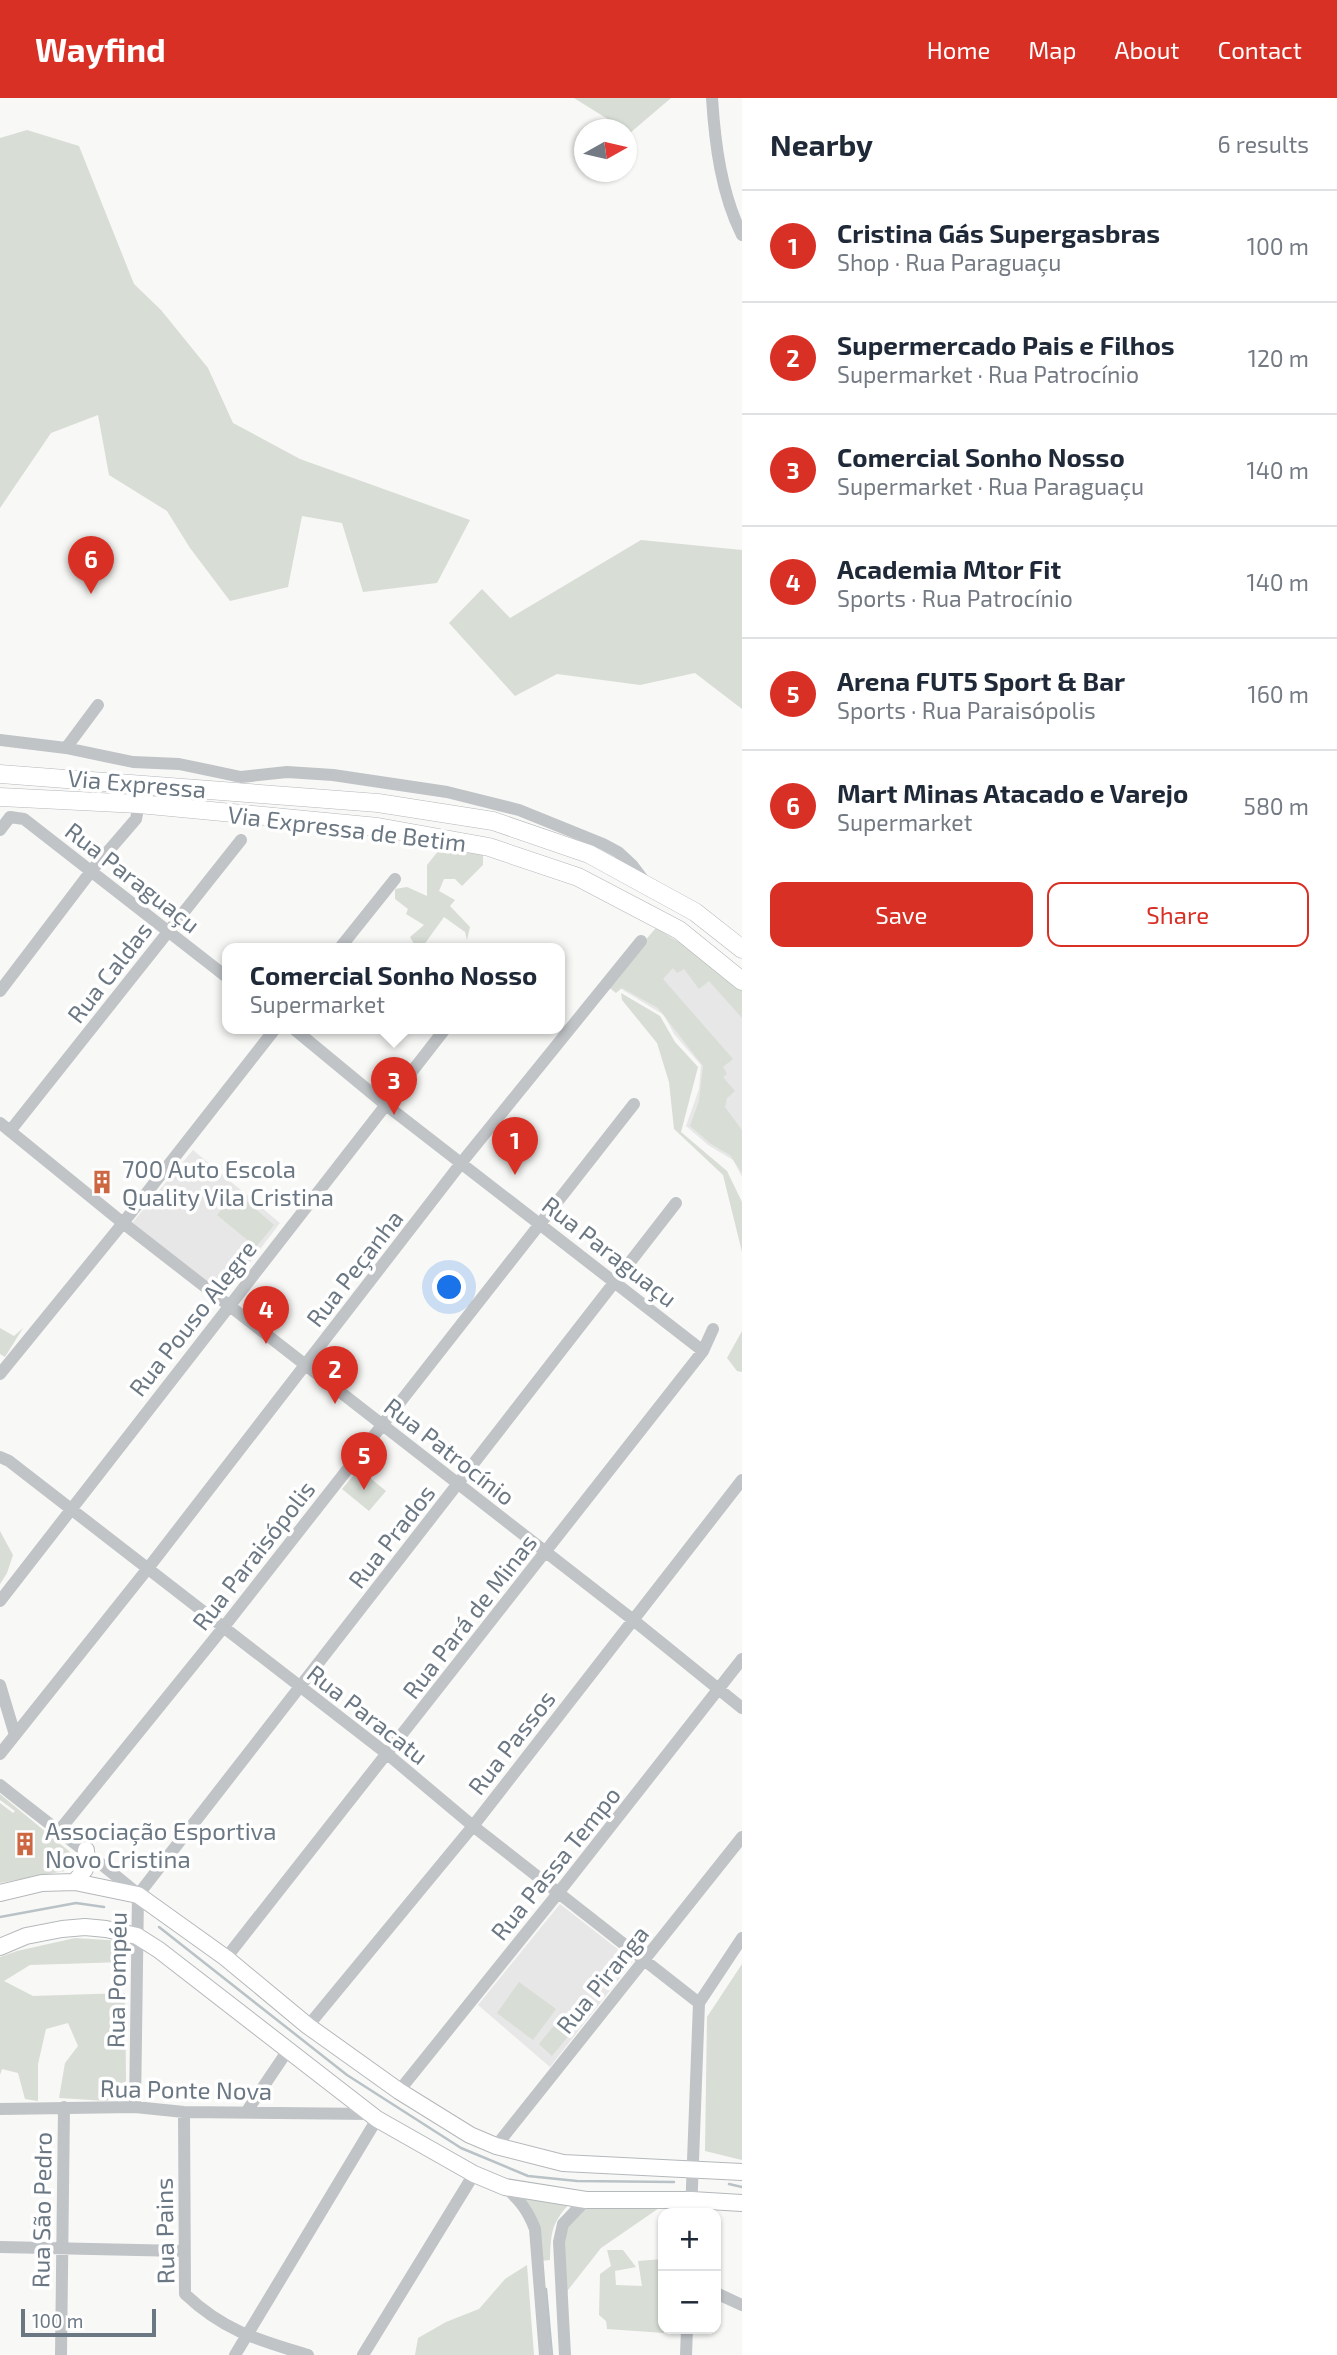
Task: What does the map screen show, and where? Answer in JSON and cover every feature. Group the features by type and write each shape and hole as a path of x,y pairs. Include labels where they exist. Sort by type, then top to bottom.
{"highway":[{"name":"Via Expressa","path":"0,774 378,803 494,821 589,853 695,912 742,949"},
{"name":"Via Expressa de Betim","path":"0,797 139,804 378,827 489,847 578,877 679,930 742,981"}],"main road":[{"path":"75,1882 85,1869 86,1850"},
{"path":"0,1893 42,1883 75,1882 138,1895 226,1958 308,2026 398,2091 470,2135 496,2146 563,2163 742,2172"},
{"path":"0,1947 26,1936 62,1929 106,1929 137,1936 159,1950 374,2116 474,2174 505,2187 586,2200 691,2207 742,2203"}],"street":[{"path":"712,98 715,143 732,216 742,235"},
{"path":"66,748 98,705"},
{"path":"0,740 66,748 127,761 179,764 241,778 287,772 333,775 447,792 519,810 603,844 633,866 648,886"},
{"path":"241,792 287,772"},
{"path":"0,991 92,870 136,819 139,804"},
{"name":"Rua Paraguaçu","path":"0,830 10,817 24,819 222,973"},
{"name":"Rua Caldas","path":"5,1127 241,840"},
{"path":"344,943 395,879"},
{"name":"Rua Peçanha","path":"0,1754 149,1567 462,1162 641,941"},
{"path":"0,1374 271,1034"},
{"name":"Rua Paraguaçu","path":"300,1034 386,1105 703,1351"},
{"name":"Rua Pouso Alegre","path":"0,1601 442,1034"},
{"name":"Rua Paraisópolis","path":"58,1832 223,1628 634,1104"},
{"name":"Rua Patrocínio","path":"5,1127 123,1223 230,1304 742,1708"},
{"name":"Rua Prados","path":"138,1895 676,1203"},
{"name":"Rua Pará de Minas","path":"226,1958 703,1351 713,1329"},
{"name":"Rua Paracatu","path":"0,1444 5,1459 149,1567 699,2003"},
{"name":"Rua Passos","path":"308,2026 473,1826 742,1480"},
{"name":"Rua Passa Tempo","path":"398,2091 742,1659"},
{"path":"0,1685 15,1735"},
{"path":"0,1785 58,1832 86,1850 138,1895"},
{"name":"Rua Piranga","path":"496,2146 742,1838"},
{"name":"Rua Pompéu","path":"135,2107 138,1895"},
{"path":"691,2207 699,2003 742,1938"},
{"path":"247,2111 288,2050"},
{"name":"Rua São Pedro","path":"61,2355 64,2107"},
{"name":"Rua Ponte Nova","path":"0,2109 135,2107 184,2112 247,2111 374,2116"},
{"name":"Rua Pains","path":"184,2112 185,2294 207,2315 246,2336 308,2355"},
{"path":"234,2355 374,2116"},
{"path":"363,2355 474,2174"},
{"path":"505,2187 520,2200 535,2230 545,2355"},
{"path":"565,2355 559,2242 563,2224 586,2200"},
{"path":"0,2247 183,2251"},
{"path":"721,2295 742,2305"},
{"path":"686,2355 687,2334"}],"shaded area":[{"path":"574,98 671,98 637,127 637,119 608,119"},
{"path":"27,130 79,146 134,284 161,310 208,368 233,423 300,459 470,520 437,583 363,592 342,523 302,516 288,587 230,601 190,548 167,511 109,475 98,415 51,433 0,508 0,138"},
{"path":"641,540 742,550 742,709 695,673 640,685 557,674 515,696 449,623 482,589 510,618"},
{"path":"443,845 483,855 483,865 462,886 455,879 444,879 439,891 455,900 450,906 470,927 467,940 465,932 444,917 425,943 414,943 410,937 424,925 406,914 408,909 395,899 395,889 407,887 427,896 427,865"},
{"path":"656,928 700,955 742,988 742,1018 709,981 699,989 684,969 677,973 673,968 663,979 733,1059 723,1067 727,1074 723,1077 735,1091 727,1098 725,1107 742,1130 742,1173 730,1155 711,1144 690,1126 699,1101 703,1066 658,1008 622,988 616,993 606,985"},
{"path":"654,931 742,995 742,1177 733,1160 708,1145 686,1126 699,1089 701,1065 674,1034 664,1015 613,984"},
{"path":"621,993 660,1016 675,1042 698,1067 681,1132 727,1171 742,1202 742,1252 723,1175 674,1129 669,1082 657,1043 622,1000"},
{"path":"193,1150 280,1223 225,1295 132,1223"},
{"path":"236,1192 274,1225 256,1247 217,1215"},
{"path":"0,1328 14,1336 23,1328 5,1357 0,1354"},
{"path":"742,1331 742,1372 737,1371 727,1358"},
{"path":"359,1469 386,1491 369,1511 342,1489"},
{"path":"0,1531 13,1555 0,1584"},
{"path":"0,1794 70,1852 75,1865 70,1870 0,1883 0,1803 13,1813 15,1811 0,1800"},
{"path":"560,1904 633,1961 550,2067 478,2005"},
{"path":"75,1938 123,1941 124,1962 30,1965 4,1981 33,1996 125,1993 126,2081 107,2101 59,2098 65,2063 78,2046 68,2023 46,2029 38,2064 38,2101 25,2099 18,2073 2,2069 0,2075 0,1957"},
{"path":"742,1964 742,2160 705,2151 707,2017"},
{"path":"519,1982 556,2009 533,2040 497,2013"},
{"path":"557,2022 570,2034 552,2056 539,2044"},
{"path":"521,2196 569,2204 553,2229 550,2260 540,2261"},
{"path":"618,2204 662,2206 601,2248 568,2290 565,2300 564,2244 568,2227 582,2208"},
{"path":"607,2250 623,2250 636,2267 615,2271 616,2285 642,2286 638,2261 658,2259 658,2333 607,2329 606,2321 599,2315 600,2274 611,2266"},
{"path":"527,2265 534,2355 415,2355 418,2338 446,2322 479,2309 505,2279"}],"waterway":[{"path":"0,1917 76,1903 104,1907"},
{"path":"159,1927 347,2075 461,2148 528,2176 577,2181 674,2182"},
{"path":"729,2184 742,2187"},
{"path":"546,2289 552,2355"}],"place":[{"name":"Mart Minas Atacado e Varejo","path":"91,594"},
{"name":"Comercial Sonho Nosso","path":"394,1115"},
{"name":"Cristina Gás Supergasbras","path":"515,1175"},
{"name":"700 Auto Escola Quality Vila Cristina","path":"102,1182"},
{"name":"Academia Mtor Fit","path":"266,1344"},
{"name":"Supermercado Pais e Filhos","path":"335,1404"},
{"name":"Arena FUT5 Sport & Bar","path":"364,1490"},
{"name":"Associação Esportiva Novo Cristina","path":"25,1844"}]}
